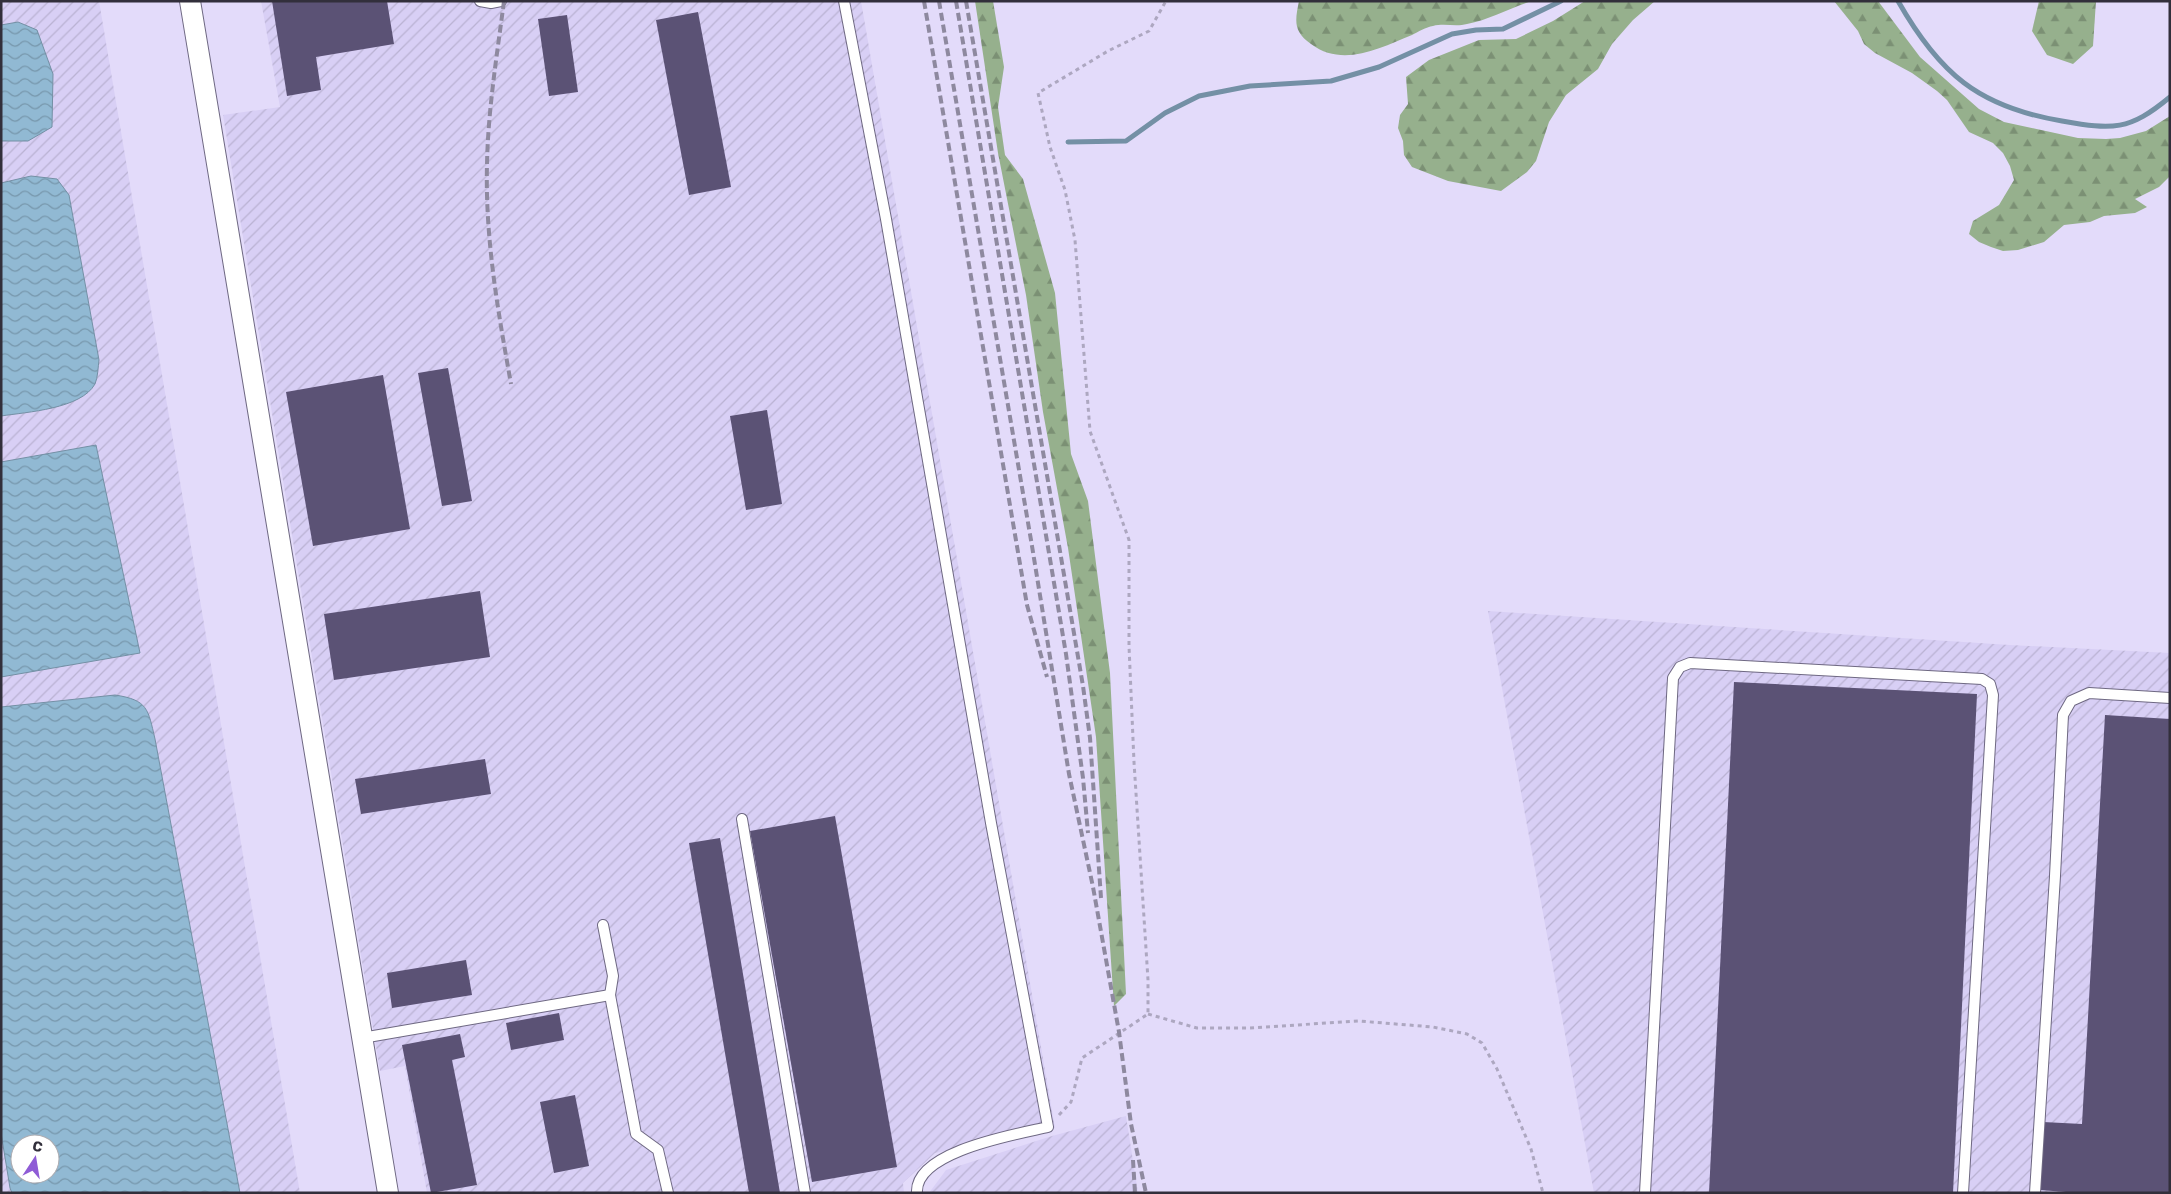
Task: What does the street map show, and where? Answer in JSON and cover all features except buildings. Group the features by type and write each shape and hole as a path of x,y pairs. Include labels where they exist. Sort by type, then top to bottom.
{"street":[{"path":"190,1 388,1193"}],"lane":[{"path":"480,1 491,3 501,1"},
{"path":"844,1 886,219 991,823 1048,1127 954,1152 938,1160 920,1178 916,1185 917,1193"},
{"path":"1645,1193 1673,678 1680,667 1690,662 1982,679 1990,684 1993,696 1963,1193"},
{"path":"2035,1193 2063,716 2072,701 2088,693 2170,698"},
{"path":"742,819 805,1193"},
{"path":"603,925 613,976 610,995 636,1134 658,1150 668,1193"},
{"path":"362,1038 610,995"}],"path":[{"path":"1148,1014 1148,980 1134,762 1129,540 1090,431 1075,240 1065,190 1050,147 1038,94 1108,51 1149,31 1166,1"},
{"path":"1048,1127 1071,1102 1082,1058 1148,1014 1197,1028 1249,1028 1359,1021 1433,1027 1467,1034 1482,1043 1496,1069 1531,1149 1543,1193"}],"shaded area":[{"path":"1,1 99,1 300,1193 1,1193"},
{"path":"261,1 861,1 1055,1128 935,1153 903,1183 904,1193 427,1193 405,1066 380,1071 223,115 280,107"},
{"path":"1488,611 2010,645 2170,653 2170,1193 1594,1193"},
{"path":"1126,1116 1138,1193 929,1193 946,1170 1052,1136"}],"green space":[{"path":"975,1 993,1 1004,67 998,107 1005,155 1023,179 1055,293 1071,454 1088,501 1110,673 1126,994 1114,1006 1096,737 1068,548 1043,412 1026,295 998,153"},
{"path":"1299,1 1532,1 1475,22 1463,25 1441,25 1425,28 1374,50 1349,55 1336,55 1323,51 1301,35 1296,20"},
{"path":"1585,1 1655,1 1633,20 1612,44 1598,69 1566,95 1549,122 1536,161 1527,172 1501,191 1448,181 1412,167 1404,155 1403,141 1398,128 1400,115 1408,104 1406,77 1429,60 1479,40 1516,39 1553,21"},
{"path":"1834,1 1878,1 1920,57 1979,109 2004,122 2078,138 2106,139 2120,138 2146,131 2170,116 2170,176 2159,187 2135,199 2147,207 2135,213 2104,216 2090,222 2064,225 2044,242 2018,250 2003,251 1979,242 1969,234 1973,221 1999,205 2014,180 2010,166 2003,153 1993,143 1969,132 1947,100 1937,91 1912,73 1875,53 1864,44 1858,31"},
{"path":"2039,1 2096,1 2093,46 2073,64 2047,55 2032,31"}],"water":[{"path":"18,22 37,30 53,74 52,127 28,141 1,141 1,25"},
{"path":"31,176 57,179 69,195 99,360 98,372 95,384 78,399 52,408 1,416 1,183"},
{"path":"96,445 140,653 1,677 1,462"},
{"path":"115,695 126,697 140,703 145,708 155,739 240,1193 12,1193 10,1188 1,1133 1,707"}],"waterway":[{"path":"1068,142 1126,141 1165,113 1199,96 1250,86 1331,81 1379,67 1452,34 1476,30 1503,29 1561,1"},
{"path":"1898,1 1913,26 1946,67 1964,83 1984,96 2007,106 2033,115 2062,121 2108,126 2131,122 2156,108 2170,97"}],"railway":[{"path":"504,1 489,123 487,192 493,275 511,384"},
{"path":"924,1 1027,605 1047,677"},
{"path":"939,1 1069,774 1093,887 1119,1032 1131,1124 1146,1193"},
{"path":"956,1 1066,654 1083,778 1088,833"},
{"path":"966,1 1083,686 1090,738 1101,898"},
{"path":"1133,1160 1135,1193"}]}
